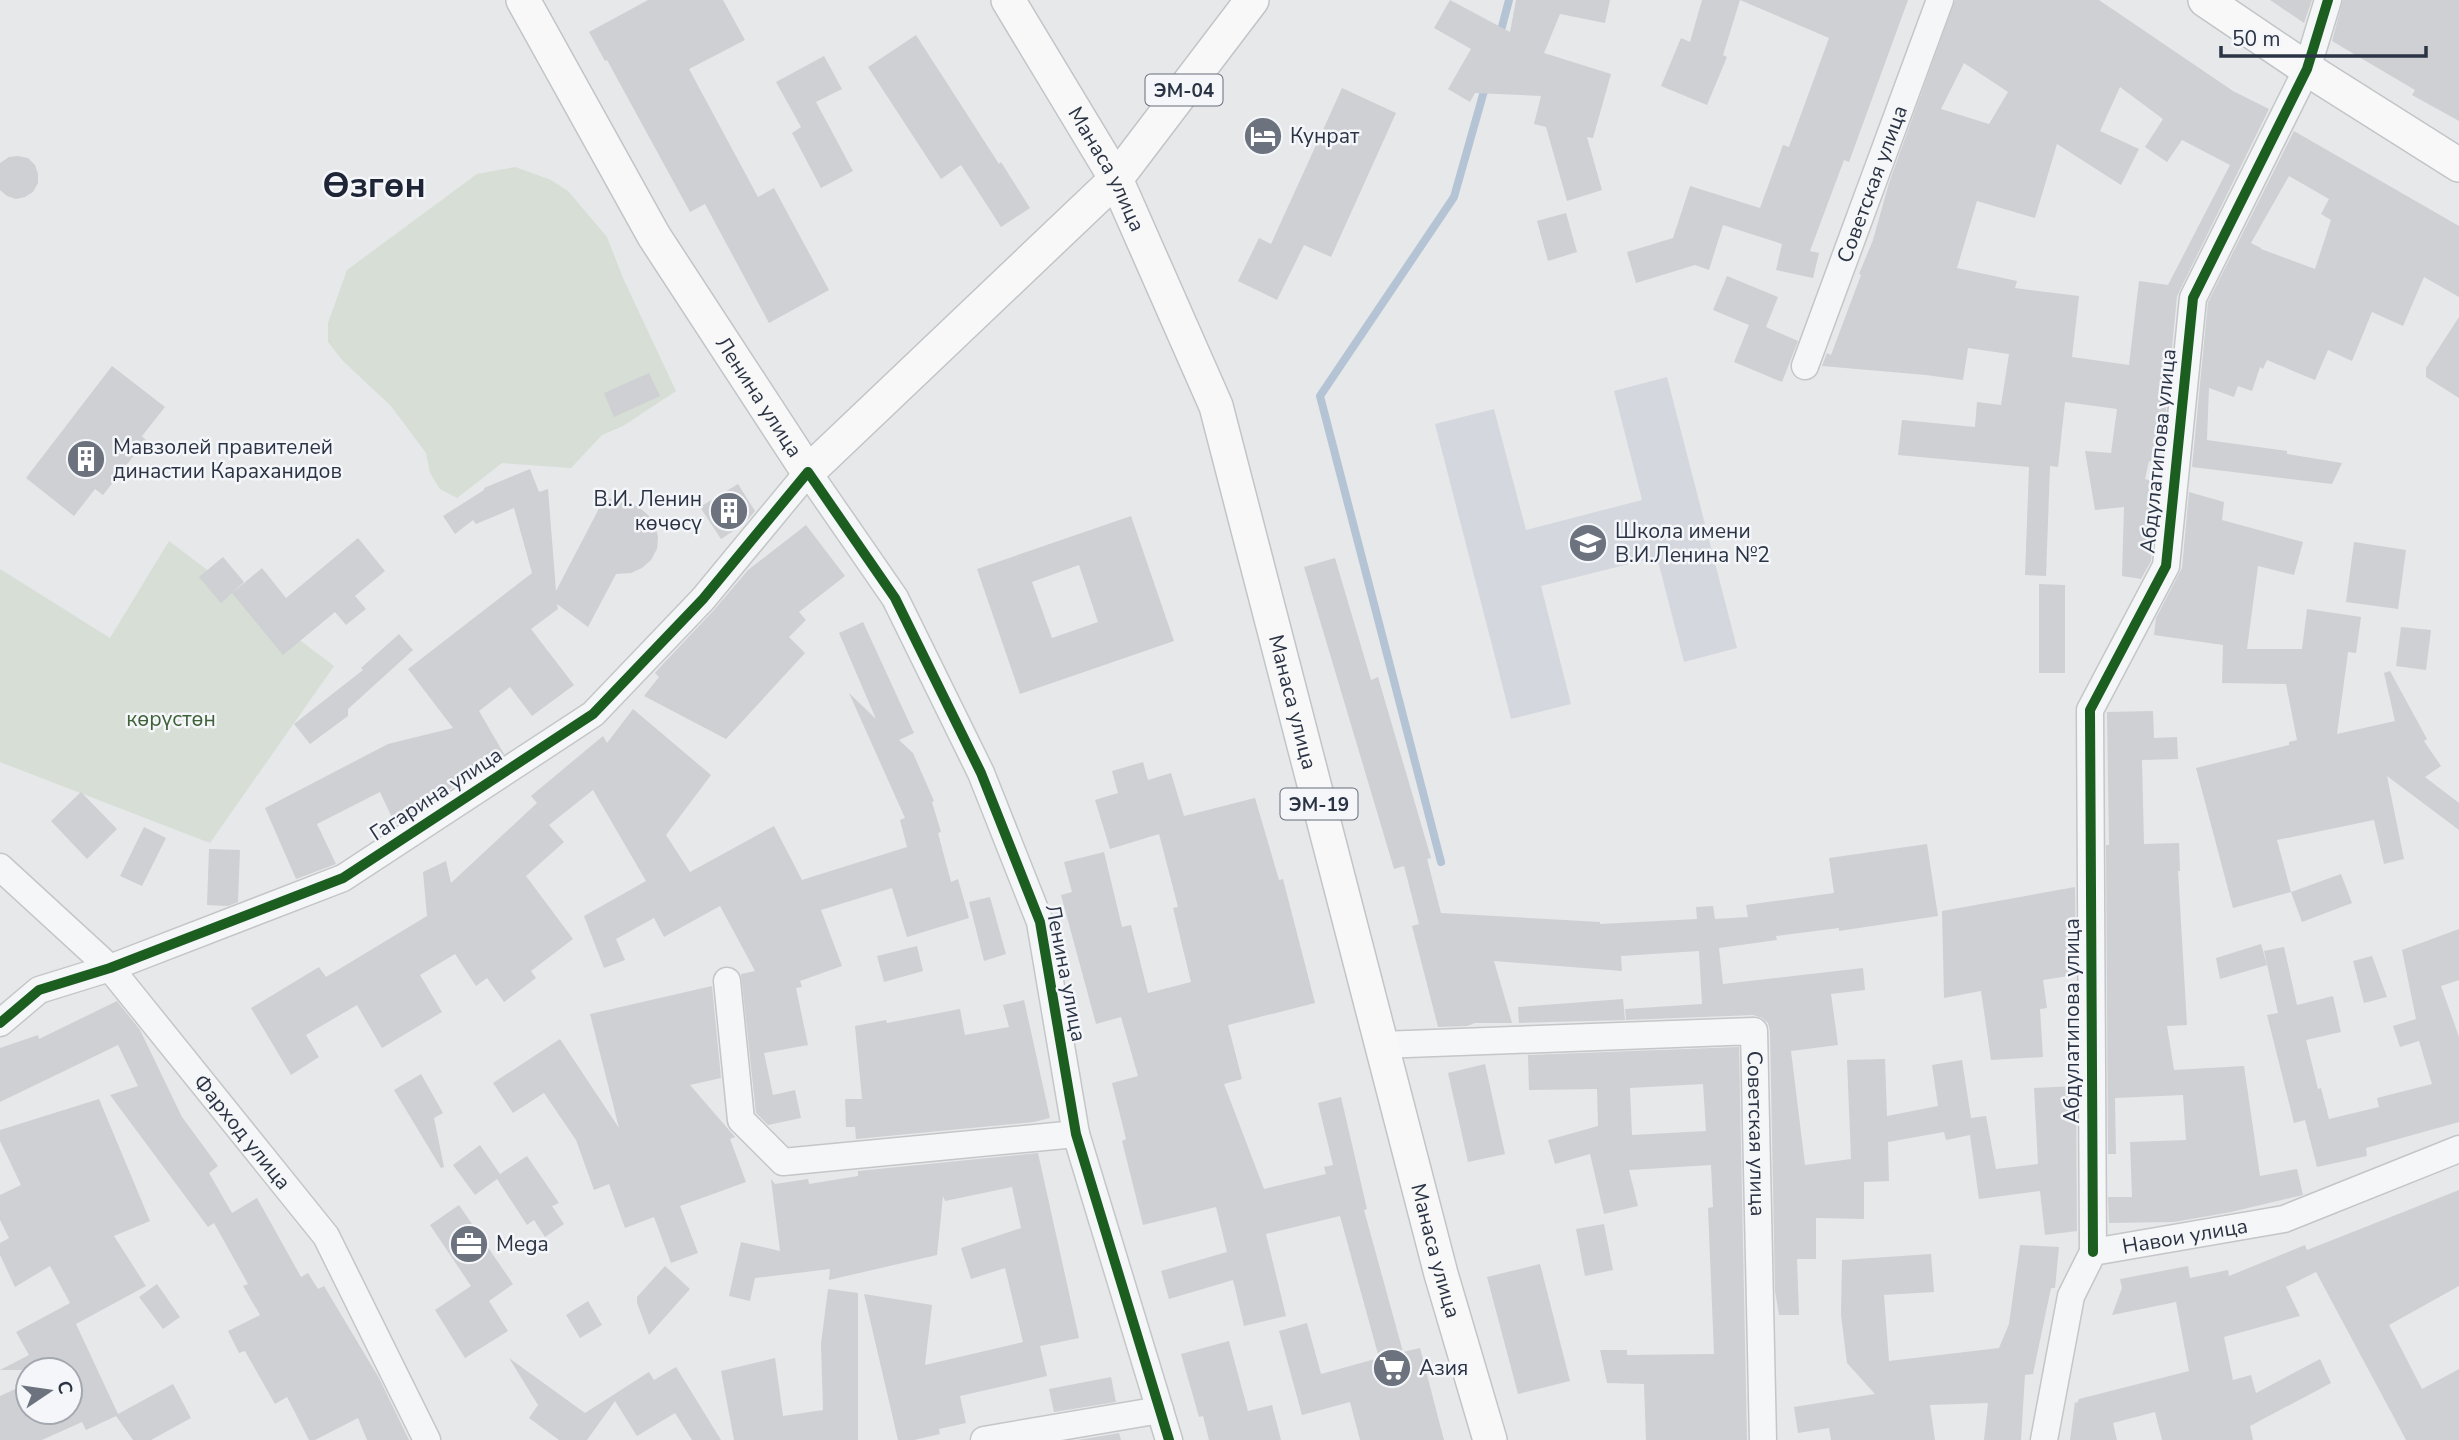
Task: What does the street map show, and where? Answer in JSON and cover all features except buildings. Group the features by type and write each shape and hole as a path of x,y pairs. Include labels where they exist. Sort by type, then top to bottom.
{"main road":[{"name":"Ленина улица","path":"523,0 654,236 808,472"},
{"name":"Манаса улица","path":"1008,0 1116,179 1216,407 1441,1274 1490,1440"},
{"name":"ЭМ-04","path":"1116,179 1252,0"},
{"path":"2205,0 2307,69 2459,165"},
{"path":"808,472 1116,179"}],"street":[{"name":"Советская улица","path":"1805,366 1940,0"},
{"name":"Абдулатипова улица","path":"2093,1252 2090,710 2166,566 2193,298 2307,69 2328,0"},
{"name":"Гагарина улица","path":"0,1023 39,990 110,968 343,878 593,714 703,599 808,472"},
{"name":"Ленина улица","path":"808,472 895,598 981,773 1040,922 1076,1134 1170,1440"},
{"name":"Фарход улица","path":"0,867 110,968 326,1236 427,1440"},
{"path":"727,981 741,1119 783,1162 1076,1134"},
{"name":"Советская улица","path":"1381,1045 1754,1031 1763,1440"},
{"name":"Навои улица","path":"2044,1440 2071,1296 2093,1252 2284,1219 2459,1149"},
{"path":"984,1440 1160,1410"}],"shaded area":[{"name":"Школа имени В.И.Ленина №2","path":"1667,377 1737,648 1684,662 1657,557 1541,586 1571,704 1511,719 1435,424 1494,409 1526,530 1642,500 1614,391"}],"green space":[{"path":"515,167 551,180 568,191 607,237 623,278 676,391 623,426 602,435 571,468 502,463 457,498 440,489 430,473 426,453 391,406 343,361 328,342 328,323 347,270 477,174"},
{"name":"көрүстөн","path":"169,541 334,666 210,843 0,762 0,569 110,638"}],"waterway":[{"path":"1499,38 1509,0"},
{"path":"1441,862 1320,396 1454,197 1486,84"}],"cycle path":[{"path":"2093,1252 2090,710 2166,566 2193,298 2307,69 2328,0"},
{"path":"0,1023 39,990 110,968 343,878 593,714 703,599 808,472 895,598 981,773 1040,922 1076,1134 1169,1440"}],"place":[{"name":"Кунрат","path":"1263,136"},
{"name":"Мавзолей правителей династии Караханидов","path":"86,459"},
{"name":"В.И. Ленин көчөсү","path":"729,511"},
{"name":"Школа имени В.И.Ленина №2","path":"1588,543"},
{"name":"Mega","path":"469,1244"},
{"name":"Азия","path":"1392,1368"}],"district":[{"name":"Өзгөн","path":"374,185"}]}
